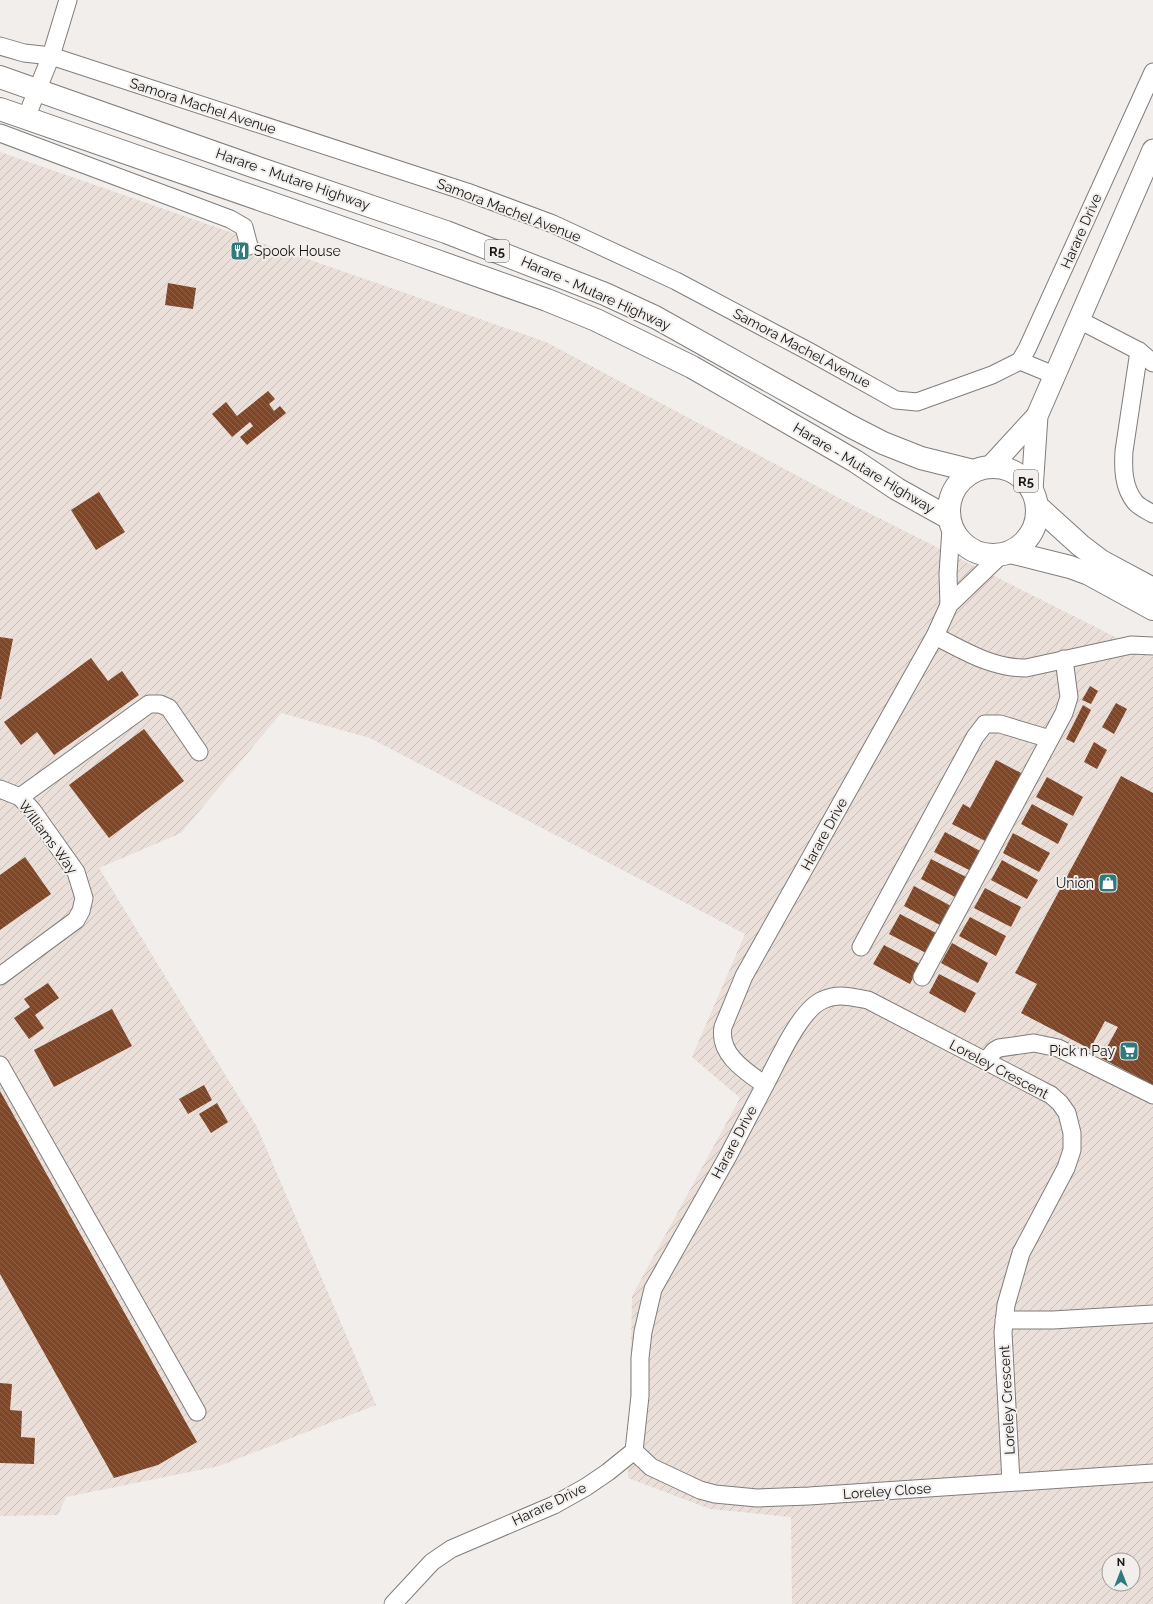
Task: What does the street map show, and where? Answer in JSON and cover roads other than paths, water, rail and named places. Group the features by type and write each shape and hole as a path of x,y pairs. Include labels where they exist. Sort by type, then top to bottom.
{"highway":[{"name":"Harare - Mutare Highway","path":"0,77 258,168 446,232 605,294 655,317 883,443 921,458 982,468"},
{"name":"Harare - Mutare Highway","path":"0,109 407,250 547,300 596,320 692,367 855,461 950,523"},
{"name":"R5","path":"982,468 1000,466 1018,474 1026,482 1035,498 1080,545 1101,561 1153,589"},
{"path":"950,523 949,504 953,491 961,480 982,468"},
{"name":"R5","path":"1006,553 1020,546 1028,538 1034,528 1037,517 1035,498"},
{"name":"R5","path":"950,523 959,541 971,550 986,555 1006,553 1070,567 1089,574 1153,609"}],"main road":[{"path":"1035,498 1037,416 1153,150"},
{"path":"982,468 1037,416"}],"street":[{"path":"26,118 51,56 68,0"},
{"name":"Samora Machel Avenue","path":"0,46 24,53 51,56 467,192 553,224 676,281 810,352 896,400 916,402 992,375 1020,361"},
{"name":"Harare Drive","path":"1020,361 1028,349 1153,72"},
{"path":"0,133 230,219 244,227 249,246"},
{"path":"1079,320 1139,351 1153,363"},
{"path":"1139,351 1123,467 1126,485 1135,502 1153,514"},
{"path":"1020,361 1054,375"},
{"name":"Harare Drive","path":"949,605 948,574 950,523"},
{"name":"Harare Drive","path":"392,1604 432,1562 451,1549 554,1505 586,1487 634,1451 640,1396 643,1332 653,1289 728,1156 765,1085 744,1070 730,1055 723,1043 723,1027 744,976 935,636 949,605 1006,553"},
{"path":"935,636 983,661 1007,667 1026,668 1131,645 1153,646"},
{"path":"922,977 1064,713 1069,698 1064,659"},
{"path":"20,797 150,704 160,704 168,708 199,752"},
{"path":"861,948 975,737 985,724 1000,724 1050,739"},
{"name":"Williams Way","path":"0,789 20,797 32,810 76,872 84,898 81,911 76,920 0,976"},
{"name":"Loreley Crescent","path":"765,1085 801,1020 812,1006 822,1000 837,996 849,996 868,1000 1051,1095 1060,1103 1067,1113 1072,1133 1072,1150 1066,1168 1021,1253 1007,1299 1004,1320 1004,1340 1011,1482"},
{"path":"986,1061 994,1051 999,1048 1034,1043 1058,1048 1153,1095"},
{"path":"0,1065 197,1412"},
{"path":"1004,1320 1053,1320 1153,1314"},
{"name":"Loreley Close","path":"634,1451 651,1467 700,1490 715,1494 757,1498 809,1496 1153,1473"}],"place":[{"name":"Spook House","path":"240,251"},
{"name":"Union","path":"1108,883"},
{"name":"Pick n Pay","path":"1129,1051"}]}
